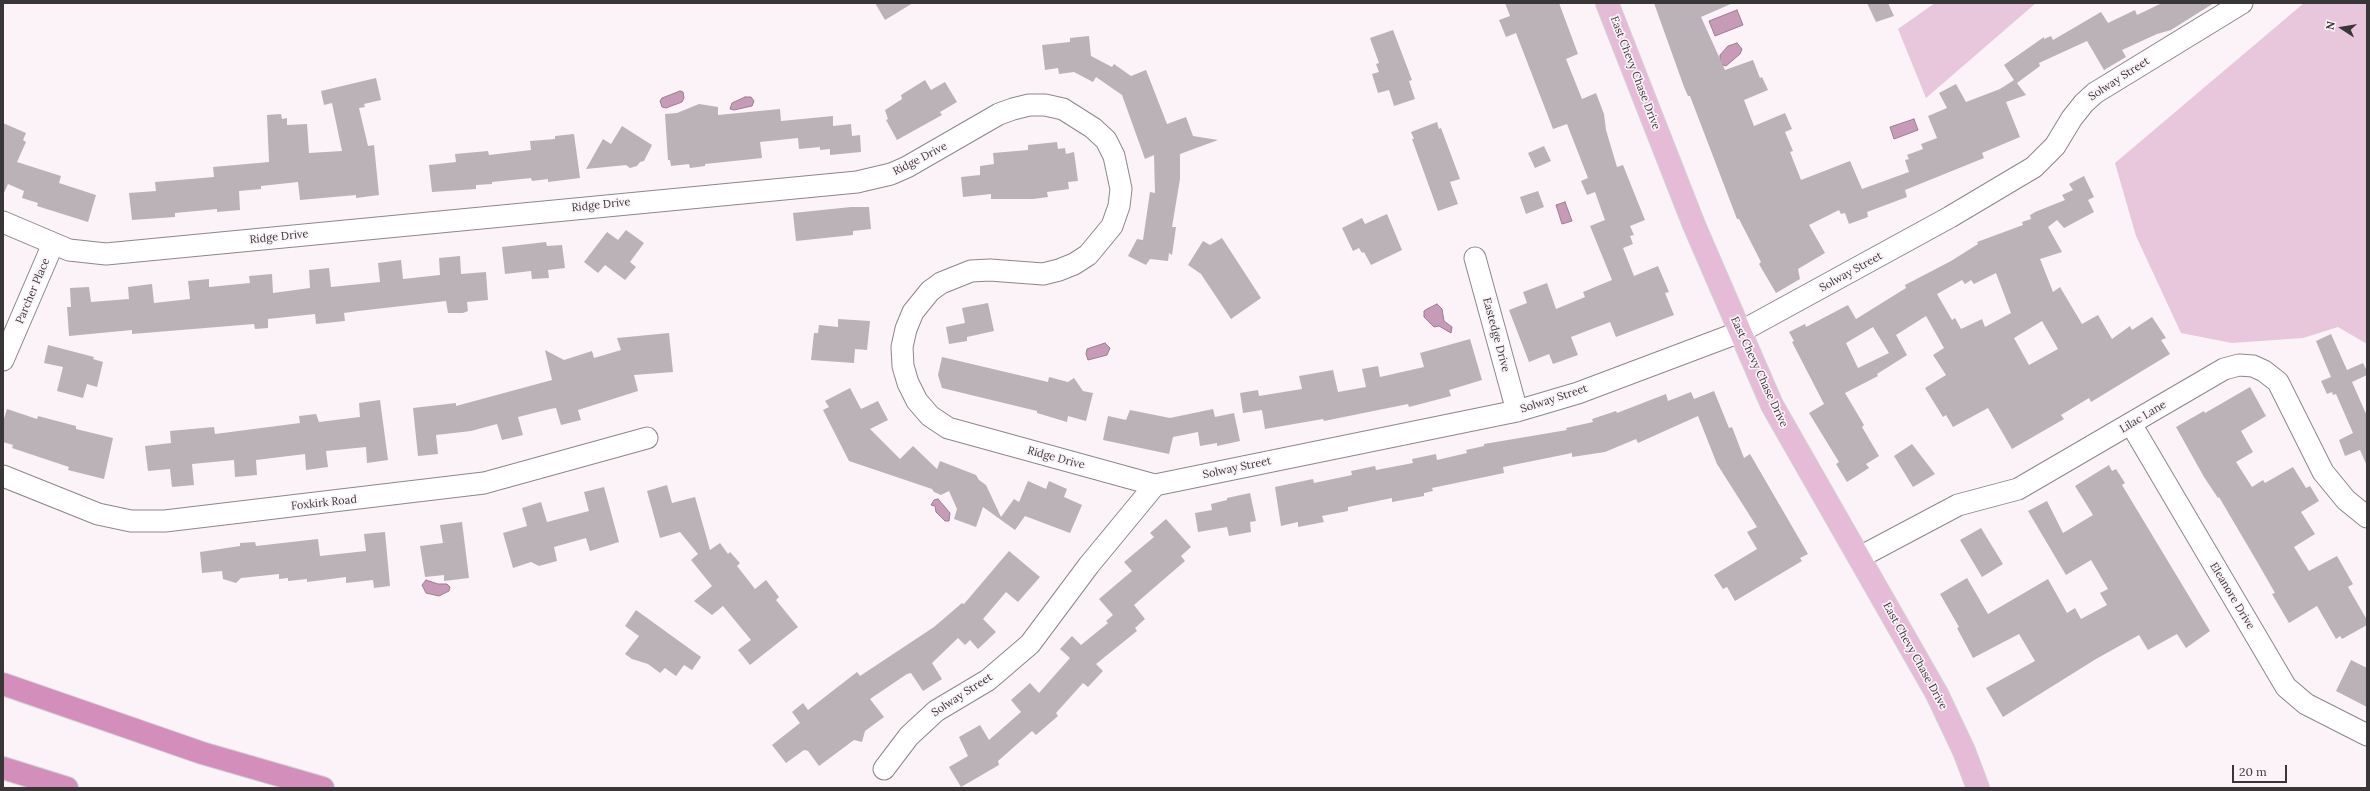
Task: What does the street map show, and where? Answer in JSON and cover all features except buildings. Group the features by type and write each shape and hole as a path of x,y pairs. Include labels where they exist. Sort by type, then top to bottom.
{"highway":[{"path":"3,684 202,753 322,788"},
{"path":"3,768 67,788"}],"main road":[{"name":"East Chevy Chase Drive","path":"1607,3 1694,225 1772,405 1937,694 1964,751 1978,788"}],"street":[{"name":"Solway Street","path":"884,769 909,736 936,711 988,680 1030,644 1089,565 1155,485 1517,411 1578,393 1740,332 1950,217 2034,167 2055,146 2072,118 2084,103 2095,93 2242,3"},
{"name":"Ridge Drive","path":"3,222 53,244 80,252 106,254 857,182 891,174 907,167 999,114 1013,109 1029,105 1045,105 1063,109 1093,128 1106,140 1114,156 1121,189 1112,226 1100,243 1088,255 1074,264 1059,270 1043,274 971,270 941,283 930,291 913,312 906,329 902,348 903,366 908,383 917,400 930,416 948,428 970,436 1155,485"},
{"name":"Parcher Place","path":"3,360 53,244"},
{"name":"Eastedge Drive","path":"1475,258 1517,411"},
{"name":"Lilac Lane","path":"1860,557 1958,505 2018,489 2224,368 2239,365 2253,366 2264,371 2278,382 2323,472 2346,500 2367,517"},
{"name":"Eleanore Drive","path":"2131,424 2286,687 2306,704 2367,735"},
{"name":"Foxkirk Road","path":"3,476 98,514 131,521 165,521 484,483 647,438"}],"shaded area":[{"path":"1935,3 2036,3 1926,98 1898,29"},
{"path":"2304,3 2367,3 2367,344 2338,327 2303,338 2232,343 2181,333 2136,236 2115,163"},
{"path":"1737,10 1743,25 1715,36 1709,21"},
{"path":"1737,43 1742,49 1740,54 1726,66 1723,65 1720,62 1720,55 1728,46"},
{"path":"680,91 683,92 684,98 682,102 666,108 662,107 660,101 662,98"},
{"path":"745,97 751,97 754,101 752,106 734,110 730,109 732,103"},
{"path":"1914,119 1918,130 1894,139 1890,127"},
{"path":"1565,202 1572,221 1562,224 1556,205"},
{"path":"1437,304 1442,309 1444,321 1452,327 1451,333 1439,326 1434,327 1424,317 1424,311"},
{"path":"1105,343 1110,348 1107,355 1088,360 1086,354 1087,349"},
{"path":"938,499 950,513 949,521 945,521 936,512 935,506 931,505 934,500"},
{"path":"426,580 438,584 447,584 450,587 449,591 439,596 426,593 422,585"}]}
